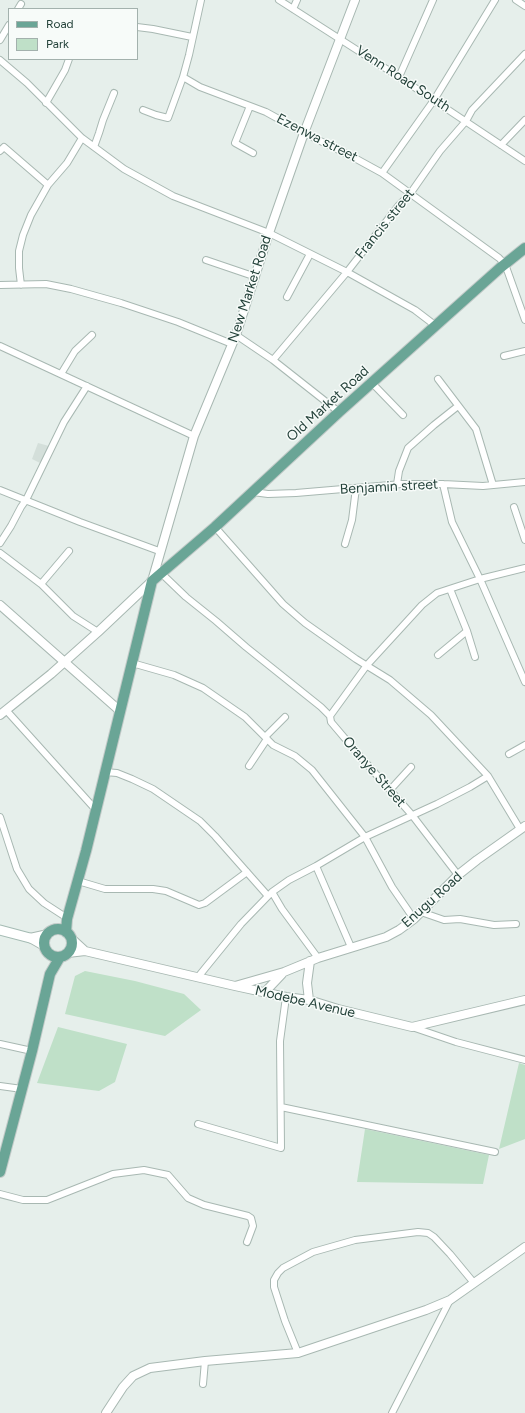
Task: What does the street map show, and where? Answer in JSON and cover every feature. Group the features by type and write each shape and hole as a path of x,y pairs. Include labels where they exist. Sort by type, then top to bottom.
{"main road":[{"name":"Old Market Road","path":"152,581 215,527 339,412 504,264 525,248"},
{"path":"50,974 72,947 66,925 87,851 152,581"},
{"path":"0,1172 32,1051 50,974 46,938 71,906"},
{"path":"0,930 30,938"},
{"path":"51,932 58,930 69,936"},
{"path":"47,950 56,957 64,955"}],"street":[{"path":"143,110 168,118 183,77 201,0"},
{"name":"Venn Road South","path":"279,0 399,76 525,161"},
{"path":"293,9 297,0"},
{"name":"New Market Road","path":"152,581 159,551 194,436 236,335 269,233 304,133 355,0"},
{"path":"399,76 433,0"},
{"path":"382,173 434,100 495,0"},
{"path":"516,0 525,6"},
{"path":"0,40 8,26"},
{"path":"138,27 192,37"},
{"name":"Francis street","path":"273,360 347,272 390,215 410,194 440,151 466,121 472,110 525,54"},
{"path":"0,60 27,83 82,138 124,168 173,196 269,233 347,272 415,310 436,326"},
{"path":"46,103 65,70 69,60"},
{"name":"Ezenwa street","path":"183,77 200,87 266,112 382,173 494,254 504,264"},
{"path":"94,147 114,93"},
{"path":"250,106 235,143 253,153"},
{"path":"501,145 525,120"},
{"path":"21,285 19,251 23,235 48,185 67,163 82,138"},
{"path":"1,147 48,185"},
{"path":"287,297 310,254"},
{"path":"206,260 256,276"},
{"path":"504,264 525,320"},
{"path":"0,285 58,286 121,303 178,322 232,344"},
{"path":"60,374 75,351 92,335"},
{"path":"236,335 273,360 339,412"},
{"path":"0,346 194,436"},
{"path":"504,356 525,351"},
{"path":"438,379 476,429 494,485"},
{"path":"372,382 403,415"},
{"path":"0,543 26,500 64,422 87,386"},
{"path":"397,484 399,471 408,448 458,406"},
{"name":"Benjamin street","path":"253,492 268,494 296,493 397,484 483,486 525,482"},
{"path":"443,484 452,522 480,579 525,682"},
{"path":"345,544 352,520 356,488"},
{"path":"0,490 80,522 159,551"},
{"path":"514,507 525,540"},
{"path":"215,527 283,604 304,623 390,680 431,715 488,776 522,828"},
{"path":"41,584 69,550"},
{"path":"0,553 41,584 73,616 98,632"},
{"path":"330,716 367,665 422,605 438,593 480,579 525,568"},
{"name":"Oranye Street","path":"162,573 186,597 321,707 330,716 331,722 412,815 458,875"},
{"path":"95,817 3,713 65,662 152,581"},
{"path":"450,589 467,631 475,657"},
{"path":"0,606 120,711"},
{"path":"438,655 467,631"},
{"path":"132,663 174,675 203,688 245,717 273,745 295,756 312,770 365,837 392,887 414,919"},
{"path":"249,766 266,738 285,718"},
{"path":"509,754 525,745"},
{"path":"390,790 411,767"},
{"path":"105,772 117,773 153,789 200,821 246,872 270,894 318,958"},
{"path":"198,977 241,924 270,894 289,880 365,837 470,787 488,776"},
{"path":"0,817 17,869 29,889 44,903 64,916"},
{"name":"Enugu Road","path":"235,986 284,972 318,958 386,937 399,930 414,919 458,875 522,828"},
{"path":"316,866 351,947"},
{"path":"78,881 105,889 153,889 166,891 199,905 205,903 246,872"},
{"path":"421,912 444,920 460,919 494,925 516,924"},
{"path":"30,938 51,932"},
{"path":"69,936 84,951"},
{"path":"30,938 47,950"},
{"path":"64,955 84,951"},
{"name":"Modebe Avenue","path":"84,951 235,986 286,997 309,1000 338,1009 412,1027 525,1000"},
{"path":"309,1000 307,983 310,961"},
{"path":"265,992 284,972"},
{"path":"198,1124 281,1148 280,1041 286,997"},
{"path":"412,1027 456,1042 525,1060"},
{"path":"0,1044 32,1051"},
{"path":"0,1086 22,1089"},
{"path":"281,1108 495,1152"},
{"path":"0,1194 23,1200 47,1200 113,1174 144,1170 168,1175 188,1198 204,1205 251,1218 253,1226 247,1242"},
{"path":"298,1353 285,1321 274,1287 274,1280 283,1268 313,1252 355,1240 418,1232 428,1233 434,1237 450,1254 474,1283"},
{"path":"106,1413 123,1387 133,1376 150,1368 205,1361 298,1353 426,1310 450,1300 525,1247"},
{"path":"392,1413 450,1300"},
{"path":"203,1384 205,1361"}],"shaded area":[{"path":"38,443 49,446 40,463 32,459"}],"green space":[{"path":"85,971 135,981 184,994 201,1010 165,1036 65,1014 75,976"},
{"path":"58,1027 127,1044 115,1082 99,1091 37,1083"},
{"path":"519,1063 525,1065 525,1139 499,1149"},
{"path":"365,1129 489,1155 483,1184 357,1182"}]}
